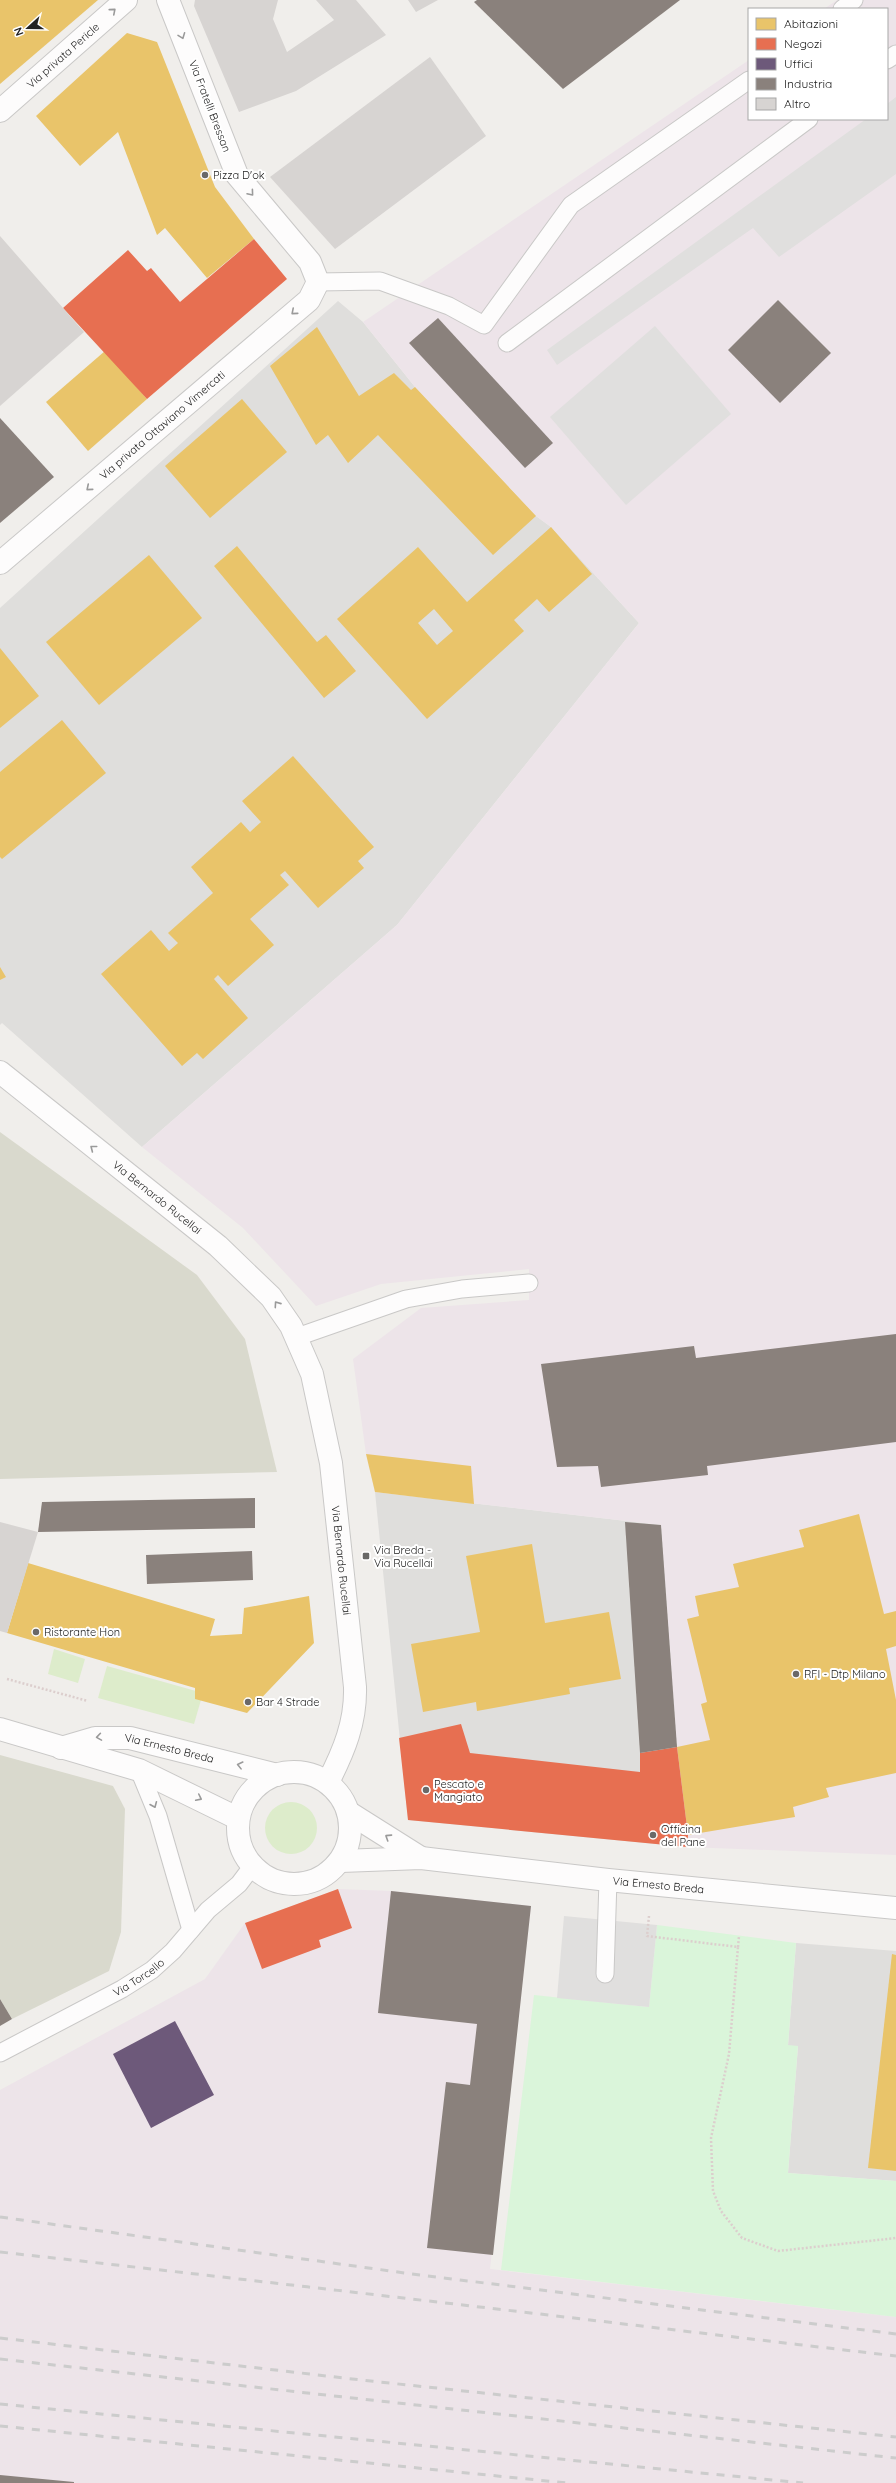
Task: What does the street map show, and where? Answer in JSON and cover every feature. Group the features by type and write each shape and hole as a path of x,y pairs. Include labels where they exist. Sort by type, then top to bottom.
{"street":[{"name":"Via privata Pericle","path":"0,111 126,0"},
{"name":"Via Fratelli Bressan","path":"168,0 237,176 310,262 318,282"},
{"name":"Via privata Ottaviano Vimercati","path":"0,563 310,300 318,282"},
{"name":"Via Bernardo Rucellai","path":"0,1072 218,1246 271,1297 297,1337 316,1388 332,1463 355,1687 355,1703 347,1742 328,1782"},
{"path":"0,1729 139,1770 236,1818 236,1832 239,1847 251,1868"},
{"name":"Via Ernesto Breda","path":"61,1748 95,1738 130,1738 278,1775 301,1772 315,1775 328,1782 338,1793 348,1812 351,1837 341,1860 320,1877 296,1884 274,1880 251,1868"},
{"name":"Via Ernesto Breda","path":"236,1818 251,1794 278,1775"},
{"name":"Via Ernesto Breda","path":"348,1812 421,1858"},
{"name":"Via Ernesto Breda","path":"341,1860 421,1858 608,1880 896,1908"}],"lane":[{"path":"843,8 854,0"},
{"path":"318,282 380,280 449,306 484,324 572,205 748,81"},
{"path":"507,343 808,120"},
{"path":"297,1337 406,1299 462,1289 529,1283"},
{"path":"139,1770 158,1816 191,1930"},
{"name":"Via Torcello","path":"0,2054 142,1977 166,1958 208,1910 239,1884 251,1868"},
{"path":"605,1974 608,1880"}],"path":[{"path":"7,1678 88,1701"},
{"path":"649,1916 647,1936 738,1947"},
{"path":"739,1936 729,2054 711,2138 713,2191 721,2211 742,2238 778,2251 896,2238"}],"shaded area":[{"path":"837,0 896,0 896,1855 687,1847 688,1835 677,1747 661,1525 375,1492 366,1454 353,1359 421,1308 529,1300 529,1269 381,1284 316,1306 243,1228 142,1147 397,925 639,623 551,527 536,516 415,387 363,322 748,61 748,120 888,120 888,8 825,8"},
{"path":"896,97 896,174 779,257 753,228 557,365 547,350 865,120 888,120 888,103"},
{"path":"338,301 363,322 415,387 536,516 551,527 639,623 397,925 142,1147 2,1023 0,1025 0,608"},
{"path":"655,326 731,414 626,505 550,417"},
{"path":"0,1132 197,1275 245,1339 277,1472 0,1479"},
{"path":"375,1492 661,1525 677,1747 688,1835 687,1847 408,1820"},
{"path":"0,1755 113,1786 125,1809 121,1932 109,1971 12,2019 0,1999"},
{"path":"338,1889 391,1891 531,1906 490,2269 896,2317 896,2483 0,2483 0,2090 205,1979 245,1923"},
{"path":"564,1916 657,1925 649,2007 557,1998"},
{"path":"796,1943 896,1951 896,2181 788,2173 798,2046 788,2046"}],"green space":[{"path":"54,1649 85,1659 78,1683 48,1674"},
{"path":"107,1666 203,1693 194,1724 98,1698"},
{"path":"286,1802 296,1802 310,1809 317,1823 317,1833 310,1847 296,1854 286,1854 276,1850 269,1843 265,1833 265,1823 269,1813 276,1806"},
{"path":"657,1925 796,1943 788,2045 798,2046 788,2173 896,2181 896,2317 501,2270 534,1995 649,2007"}],"building: Abitazioni":[{"path":"0,0 98,0 0,84"},
{"path":"127,33 157,42 215,187 254,239 207,278 165,228 157,235 118,132 80,166 36,116"},
{"path":"317,327 359,396 394,373 411,390 415,387 536,516 493,555 378,435 348,463 328,435 316,445 270,366"},
{"path":"105,351 147,399 88,451 46,402"},
{"path":"242,399 287,452 210,518 165,466"},
{"path":"551,527 592,574 549,612 537,599 514,620 524,631 427,719 337,619 418,547 467,602","holes":["434,609 453,631 437,645 418,623"]},
{"path":"237,546 317,642 326,635 356,671 324,698 214,566"},
{"path":"149,555 202,618 99,705 46,642"},
{"path":"0,648 39,696 0,728"},
{"path":"62,720 106,773 2,859 0,857 0,772"},
{"path":"293,756 374,847 358,861 364,868 318,908 285,871 280,875 289,885 250,919 274,945 228,986 218,975 214,979 248,1018 203,1059 197,1053 182,1066 101,974 151,930 169,951 178,943 168,933 213,893 191,867 241,822 250,832 261,822 242,801"},
{"path":"0,967 6,977 0,980"},
{"path":"366,1454 471,1466 474,1504 375,1492"},
{"name":"RFI - Dtp Milano","path":"859,1514 884,1614 896,1611 896,1646 886,1649 896,1700 896,1773 826,1788 829,1797 793,1807 795,1817 688,1835 677,1747 710,1740 701,1704 707,1702 687,1619 699,1616 695,1596 739,1587 733,1564 804,1547 799,1530"},
{"path":"532,1544 545,1623 609,1612 621,1679 569,1688 570,1694 477,1711 476,1702 423,1712 411,1644 480,1632 466,1556"},
{"path":"28,1563 215,1619 210,1636 242,1634 244,1608 309,1596 314,1643 247,1713 195,1699 195,1688 7,1633"},
{"path":"892,1954 896,1955 896,2171 868,2168"}],"building: Negozi":[{"path":"254,239 287,279 147,399 63,308 128,250 147,271 151,268 180,302"},
{"path":"461,1724 470,1753 640,1772 640,1753 677,1747 688,1835 687,1847 408,1820 399,1738"},
{"path":"338,1889 352,1928 319,1940 321,1947 262,1969 245,1923"}],"building: Uffici":[{"path":"175,2021 214,2095 151,2128 113,2054"}],"building: Industria":[{"path":"477,0 680,0 563,89 474,2"},
{"path":"778,300 831,353 780,403 728,350"},
{"path":"438,318 553,443 525,468 409,343"},
{"path":"0,418 54,477 0,523"},
{"path":"896,1334 896,1442 707,1466 708,1475 601,1487 598,1466 557,1467 541,1364 694,1346 696,1358"},
{"path":"255,1498 255,1528 38,1532 42,1502"},
{"path":"625,1522 661,1525 677,1747 640,1753"},
{"path":"252,1551 253,1580 147,1584 146,1555"},
{"path":"391,1891 531,1906 493,2255 427,2248 446,2082 470,2085 477,2024 378,2013"},
{"path":"0,1999 12,2019 0,2026"},
{"path":"0,2475 74,2482 74,2483 0,2483"}],"building: Altro":[{"path":"195,0 278,0 273,19 287,52 334,20 316,0 356,0 386,35 296,91 239,112 194,6"},
{"path":"408,0 438,0 416,12"},
{"path":"430,57 486,136 335,249 270,177"},
{"path":"0,236 84,332 0,406"},
{"path":"0,1522 38,1532 7,1633 0,1631"}],"railway":[{"path":"0,2217 412,2274 896,2334"},
{"path":"0,2252 896,2356"},
{"path":"0,2338 361,2380 896,2437"},
{"path":"0,2359 896,2458"},
{"path":"0,2404 803,2483"},
{"path":"0,2426 567,2483"}],"place":[{"name":"Pizza D'ok","path":"205,175"},
{"name":"Via Breda - Via Rucellai","path":"366,1556"},
{"name":"Ristorante Hon","path":"36,1632"},
{"name":"RFI - Dtp Milano","path":"796,1674"},
{"name":"Bar 4 Strade","path":"248,1702"},
{"name":"Pescato e Mangiato","path":"426,1790"},
{"name":"Officina del Pane","path":"653,1835"}]}
